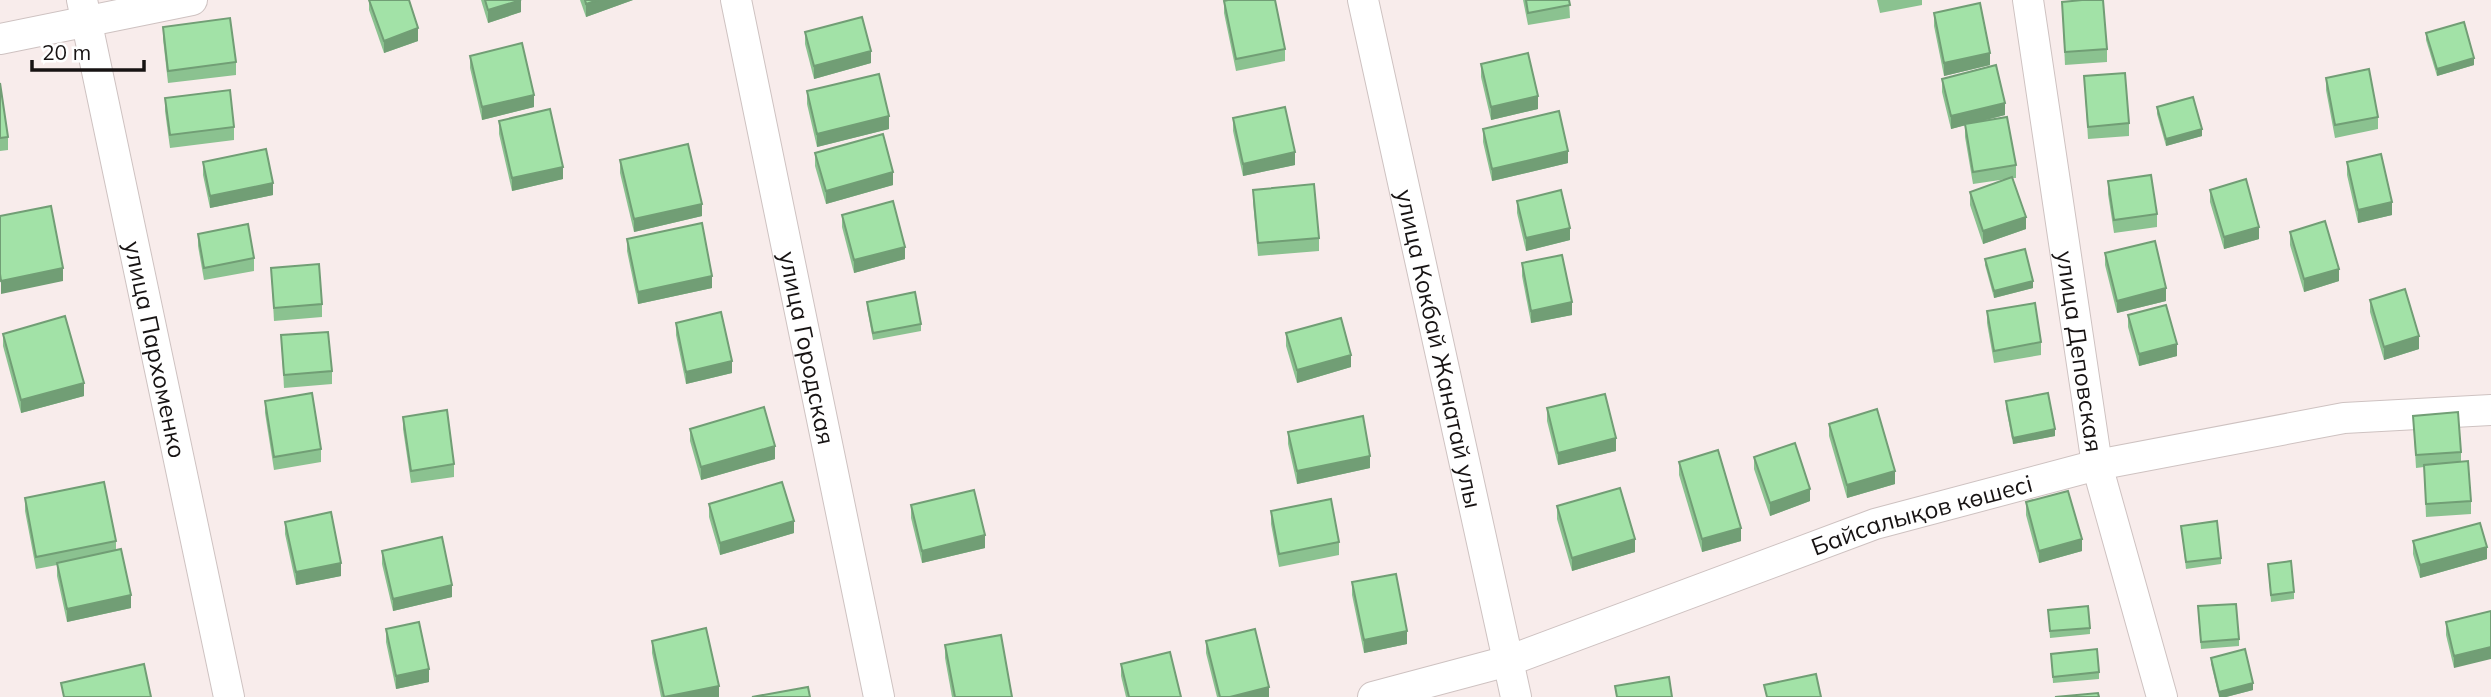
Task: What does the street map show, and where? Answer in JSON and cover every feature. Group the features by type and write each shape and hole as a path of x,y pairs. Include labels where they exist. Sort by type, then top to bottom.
{"street":[{"path":"0,39 85,11 192,0"},
{"name":"улица Городская","path":"736,0 879,697"},
{"name":"улица Кокбай Жанатай улы","path":"1363,0 1516,697"},
{"name":"улица Деповская","path":"2028,0 2097,465 2162,697"},
{"name":"улица Пархоменко","path":"85,11 229,697"},
{"name":"Байсалықов көшесі","path":"1373,697 1508,661 1875,524 2097,465 2344,418 2491,410"}],"building":[{"path":"369,0 409,0 418,28 384,41"},
{"path":"485,0 521,0 488,10"},
{"path":"1275,0 1285,49 1236,59 1224,1"},
{"path":"1526,0 1569,0 1570,5 1528,13"},
{"path":"2103,0 2107,49 2065,52 2062,2"},
{"path":"1980,3 1990,53 1944,63 1934,13"},
{"path":"862,17 871,51 814,66 805,32"},
{"path":"230,18 236,62 168,71 163,27"},
{"path":"2464,22 2474,58 2437,69 2426,33"},
{"path":"522,43 534,95 482,107 470,56"},
{"path":"1528,53 1538,96 1491,107 1481,64"},
{"path":"1996,65 2005,103 1951,116 1942,79"},
{"path":"2369,69 2378,117 2335,125 2326,78"},
{"path":"2125,73 2129,123 2088,127 2084,76"},
{"path":"879,74 889,116 817,134 807,91"},
{"path":"0,83 8,137 0,138"},
{"path":"230,90 234,127 170,135 165,98"},
{"path":"2193,97 2202,129 2166,139 2157,107"},
{"path":"1285,107 1295,152 1243,164 1233,118"},
{"path":"550,109 563,167 512,178 499,121"},
{"path":"1559,111 1568,151 1492,169 1483,129"},
{"path":"2007,117 2016,165 1973,172 1965,124"},
{"path":"883,134 893,172 826,191 815,153"},
{"path":"688,144 702,204 634,219 620,160"},
{"path":"266,149 273,183 210,196 203,162"},
{"path":"2381,154 2392,202 2358,210 2347,162"},
{"path":"2151,175 2157,214 2114,220 2108,181"},
{"path":"2012,177 2026,217 1983,231 1970,192"},
{"path":"2246,179 2259,227 2224,237 2210,190"},
{"path":"1314,184 1319,238 1258,243 1253,190"},
{"path":"1561,190 1570,228 1526,238 1517,201"},
{"path":"893,201 905,247 854,260 842,215"},
{"path":"51,206 63,268 1,281 0,216"},
{"path":"2325,221 2339,269 2304,279 2290,232"},
{"path":"702,223 712,276 638,292 627,239"},
{"path":"248,224 254,258 204,268 198,234"},
{"path":"2155,241 2166,288 2117,301 2105,253"},
{"path":"2025,249 2033,281 1994,291 1985,259"},
{"path":"1562,255 1572,302 1531,311 1522,263"},
{"path":"319,264 322,304 274,308 271,268"},
{"path":"2405,289 2419,336 2384,347 2370,300"},
{"path":"915,292 921,324 873,333 867,302"},
{"path":"2035,303 2041,342 1994,351 1987,311"},
{"path":"2166,305 2177,344 2139,354 2128,315"},
{"path":"721,312 732,361 686,372 676,323"},
{"path":"65,316 84,383 21,400 3,334"},
{"path":"1341,318 1351,355 1297,370 1286,333"},
{"path":"328,332 332,371 284,375 281,335"},
{"path":"312,393 321,449 274,457 265,401"},
{"path":"2048,393 2055,429 2013,438 2006,401"},
{"path":"1605,394 1616,438 1558,453 1547,408"},
{"path":"764,407 775,446 701,467 690,429"},
{"path":"1877,409 1895,471 1847,485 1829,424"},
{"path":"447,410 454,464 411,471 403,417"},
{"path":"2458,412 2461,452 2416,455 2413,416"},
{"path":"1363,416 1370,456 1297,471 1288,432"},
{"path":"1795,443 1810,489 1770,503 1754,457"},
{"path":"1718,450 1741,528 1702,539 1679,462"},
{"path":"2468,461 2471,501 2426,504 2424,465"},
{"path":"104,482 116,541 36,557 25,498"},
{"path":"782,482 794,521 720,543 709,504"},
{"path":"1620,488 1635,539 1572,558 1557,506"},
{"path":"974,490 985,535 922,551 911,505"},
{"path":"2068,491 2082,539 2039,551 2026,502"},
{"path":"1331,499 1339,542 1279,554 1271,511"},
{"path":"331,512 341,563 296,572 285,522"},
{"path":"2217,521 2221,558 2186,562 2181,526"},
{"path":"2480,523 2487,547 2420,565 2413,541"},
{"path":"442,537 452,585 393,599 382,551"},
{"path":"121,549 131,595 67,609 57,563"},
{"path":"2291,561 2294,592 2271,595 2268,564"},
{"path":"1396,574 1407,631 1364,640 1352,582"},
{"path":"2236,604 2239,639 2201,642 2198,606"},
{"path":"2088,606 2090,628 2050,631 2048,610"},
{"path":"2491,611 2491,647 2454,656 2446,622"},
{"path":"419,622 429,669 396,676 386,629"},
{"path":"706,628 719,686 664,697 652,641"},
{"path":"1255,629 1269,687 1220,697 1206,641"},
{"path":"1001,635 1012,697 955,697 945,645"},
{"path":"2097,649 2099,672 2053,677 2051,654"},
{"path":"2245,649 2253,683 2219,692 2211,658"},
{"path":"1170,652 1181,697 1129,697 1121,664"},
{"path":"144,664 151,697 64,697 61,683"},
{"path":"1816,674 1821,697 1767,697 1764,685"},
{"path":"1669,677 1672,697 1617,697 1615,686"},
{"path":"808,687 810,697 752,697"},
{"path":"2098,693 2099,697 2055,697"}]}
